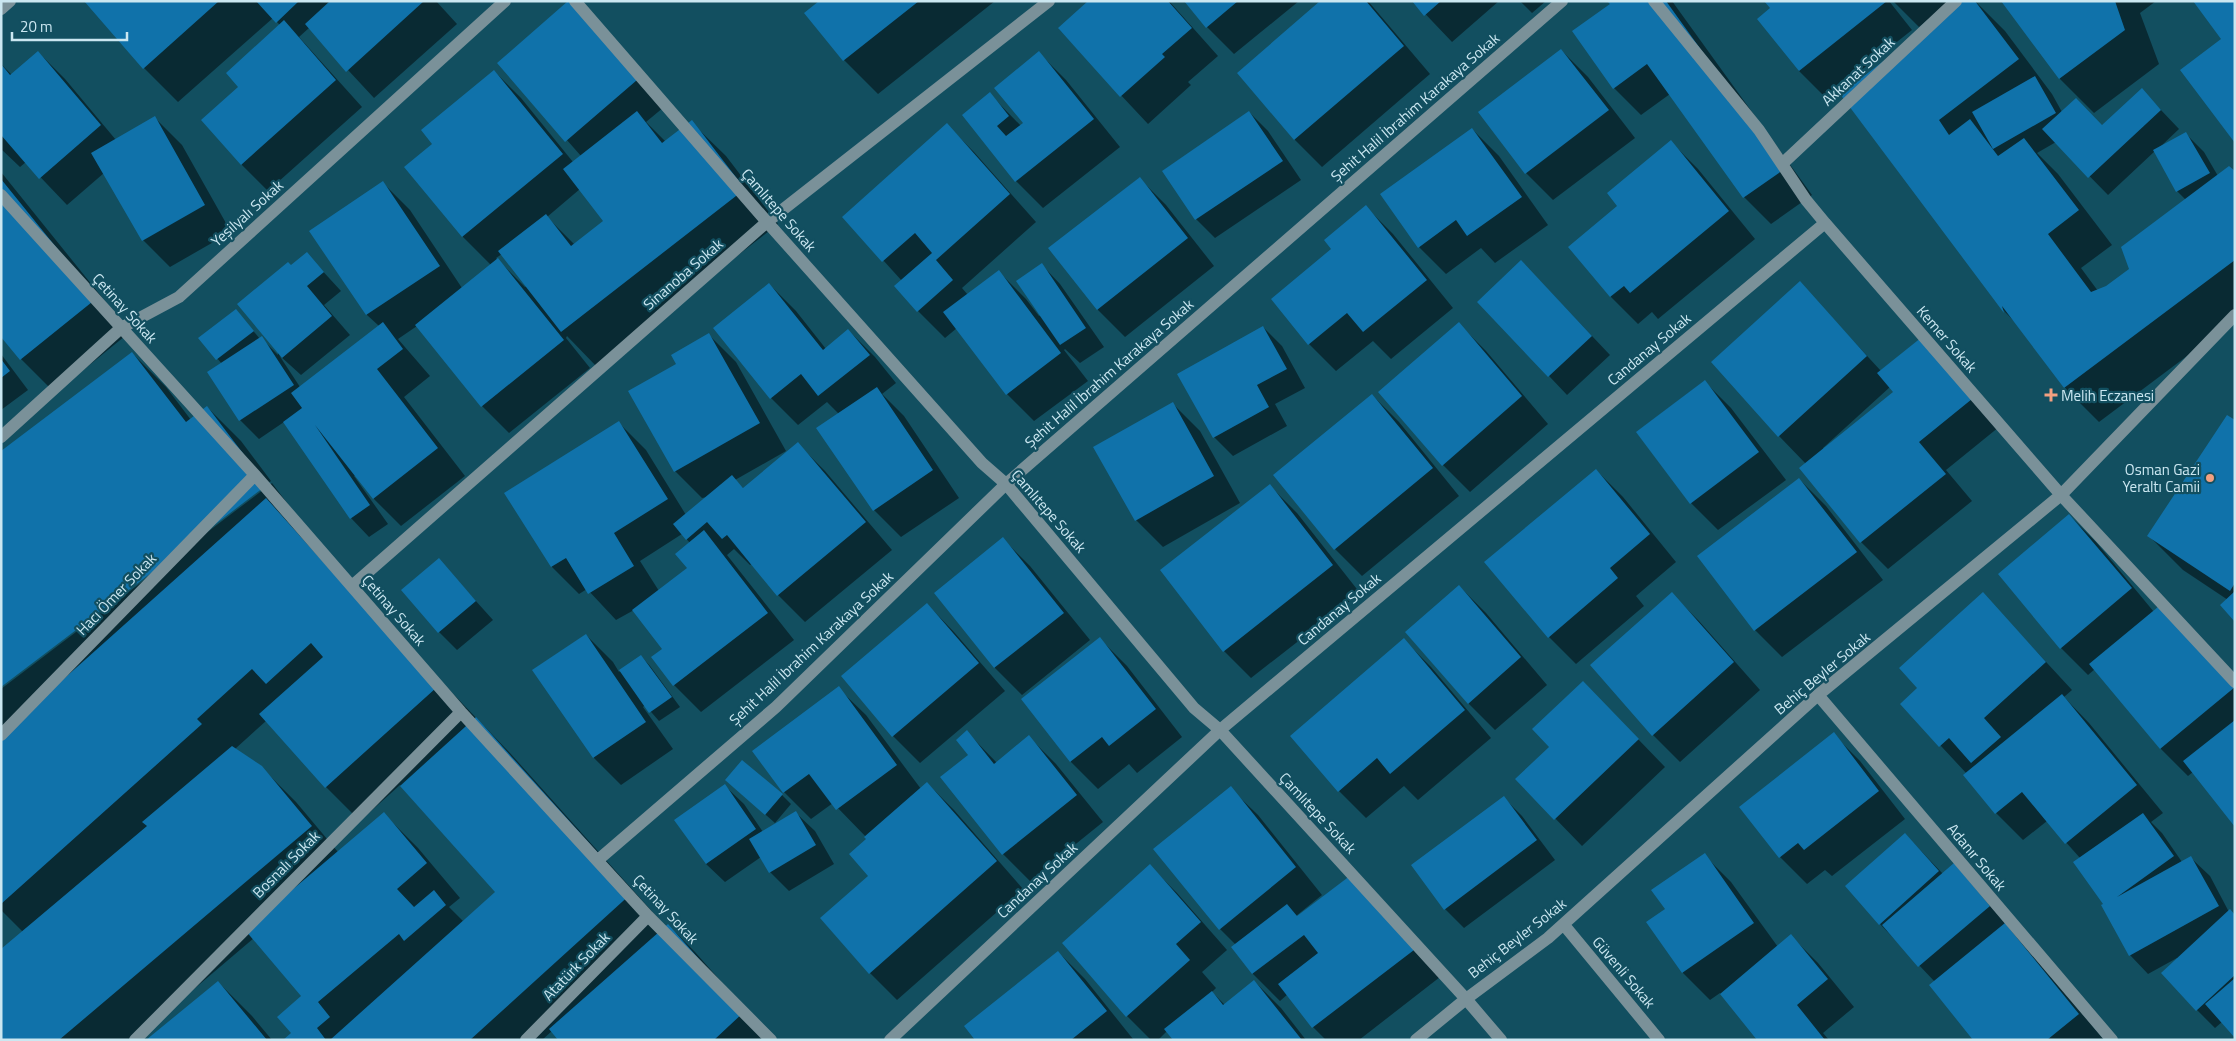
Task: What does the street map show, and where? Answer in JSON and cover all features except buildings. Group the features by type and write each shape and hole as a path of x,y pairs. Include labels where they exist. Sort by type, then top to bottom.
{"street":[{"path":"1,9 10,1"},
{"name":"Yeşilyalı Sokak","path":"1,437 121,328 179,296 505,1"},
{"name":"Çamlıtepe Sokak","path":"575,1 767,222 982,463 1006,484 1194,708 1220,730 1466,998 1501,1040"},
{"name":"Sinanoba Sokak","path":"352,586 767,222 1049,1"},
{"name":"Şehit Halil İbrahim Karakaya Sokak","path":"598,860 776,707 1006,484 1562,1"},
{"name":"Kemer Sokak","path":"1654,1 1759,130 1806,200 1825,223 2061,495 2235,682"},
{"name":"Akkanat Sokak","path":"1782,164 1956,1"},
{"name":"Çetinay Sokak","path":"1,195 255,476 461,712 648,916 771,1040"},
{"name":"Candanay Sokak","path":"890,1040 1220,730 1825,223"},
{"name":"Behiç Beyler Sokak","path":"1416,1040 1466,998 1564,925 1818,695 2061,495 2235,315"},
{"name":"Hacı Ömer Sokak","path":"1,735 255,476"},
{"name":"Adanır Sokak","path":"1818,695 2112,1040"},
{"name":"Bosnalı Sokak","path":"135,1040 461,712"},
{"name":"Atatürk Sokak","path":"526,1040 648,916"},
{"name":"Güvenli Sokak","path":"1564,925 1659,1040"}],"place":[{"name":"Melih Eczanesi","path":"2051,395"},
{"name":"Osman Gazi Yeraltı Camii","path":"2210,478"}]}
